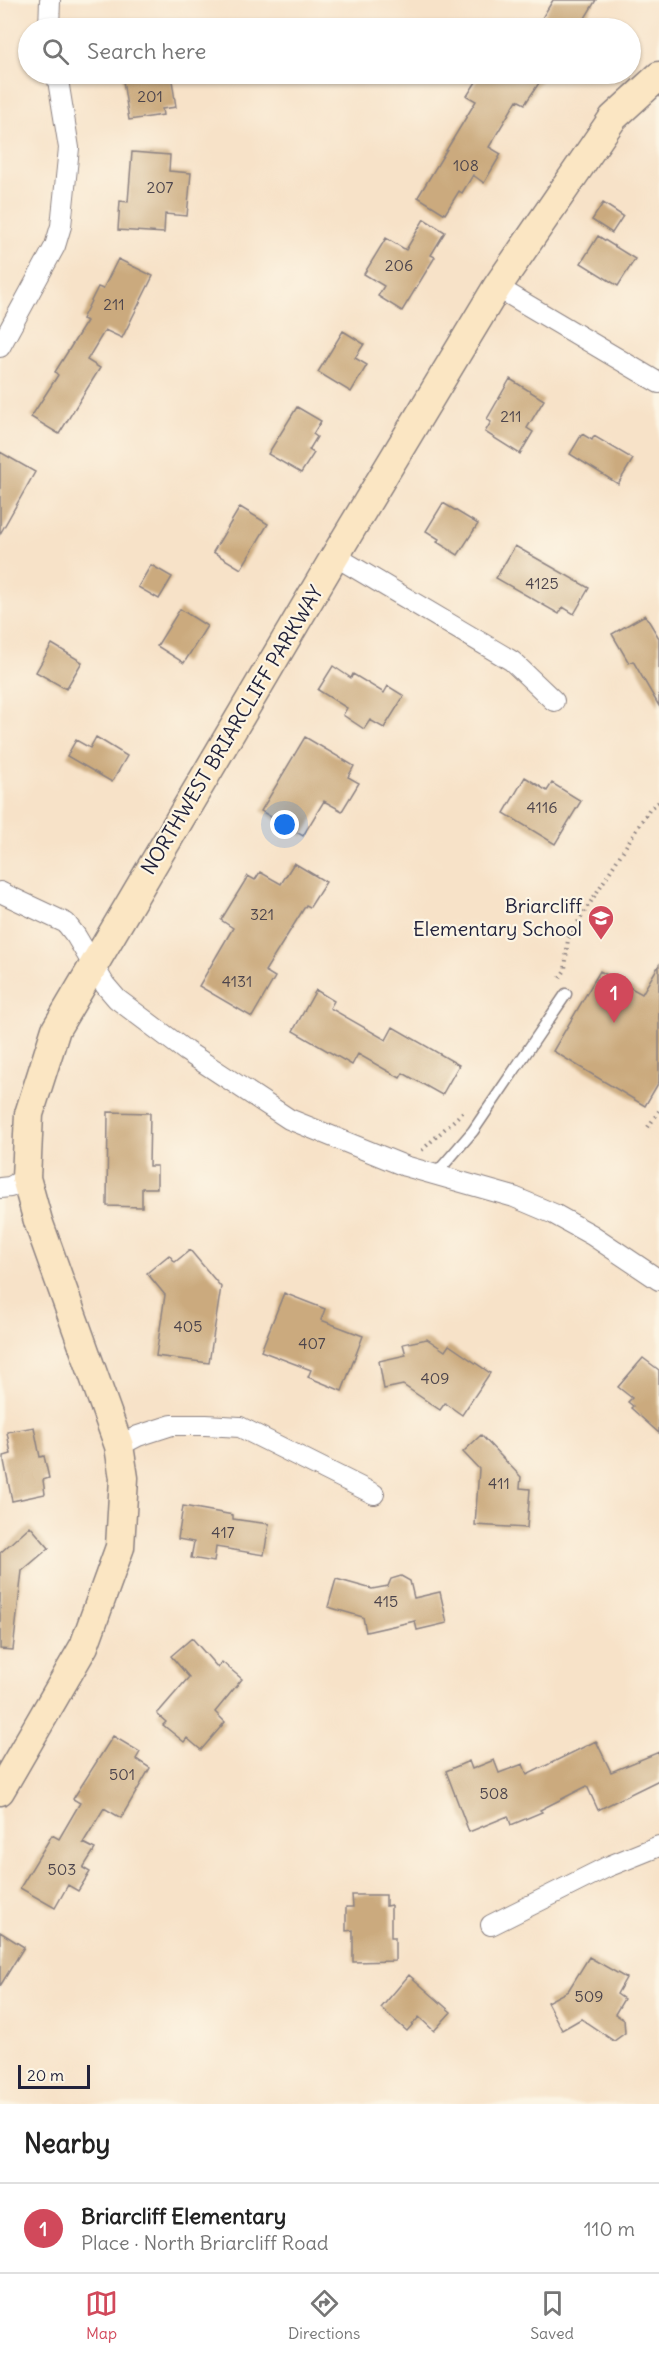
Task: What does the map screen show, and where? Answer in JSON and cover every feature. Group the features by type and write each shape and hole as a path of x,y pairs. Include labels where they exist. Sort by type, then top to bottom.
{"main road":[{"name":"NORTHWEST BRIARCLIFF PARKWAY","path":"0,1791 84,1646 120,1547 124,1478 119,1446 38,1221 13,1183 29,1113 56,1029 93,963 497,287 613,118 659,76"}],"street":[{"path":"49,18 50,0"},
{"path":"0,347 55,246 61,226 69,148 59,84"},
{"path":"497,287 659,383"},
{"path":"335,556 512,661 554,701"},
{"path":"0,892 66,923 105,985 117,999 186,1051 289,1119 405,1166 514,1197 554,1214 592,1235 659,1280"},
{"path":"119,1446 138,1436 172,1425 240,1427 374,1494"},
{"path":"491,1925 607,1867 659,1846"}],"lane":[{"path":"435,1175 473,1131 566,994"}],"path":[{"path":"559,980 565,970 568,938 650,808 659,802"},
{"path":"422,1151 465,1110"},
{"path":"648,1127 659,1111"}],"building":[{"path":"553,0 596,0 585,18 542,18"},
{"path":"124,84 173,84 176,107 162,109 163,115 129,120"},
{"path":"475,84 538,84 525,104 517,100 489,147 501,154 484,183 473,175 462,193 459,191 445,214 418,197 476,101 467,96"},
{"path":"132,152 170,155 169,171 191,173 187,216 165,214 164,233 118,230 120,201 128,202"},
{"path":"603,203 623,216 612,233 592,220"},
{"path":"424,219 445,232 431,255 435,257 402,311 378,296 384,286 364,274 386,238 406,250"},
{"path":"598,236 635,259 618,286 581,263"},
{"path":"118,259 153,276 122,338 105,330 87,360 100,368 59,434 31,417 58,375 55,372 87,321 82,319 98,287 103,289"},
{"path":"343,331 364,344 355,358 367,365 351,392 318,372"},
{"path":"510,379 544,400 527,428 533,432 520,454 485,432 491,422 487,419"},
{"path":"297,407 321,421 313,434 317,437 309,450 314,453 301,473 268,454"},
{"path":"582,434 592,440 594,436 633,459 618,484 570,454"},
{"path":"0,452 35,472 0,534"},
{"path":"443,503 478,524 458,555 437,542 439,539 426,531"},
{"path":"240,507 268,524 241,569 213,552"},
{"path":"515,546 589,588 574,614 563,607 559,614 496,578"},
{"path":"151,565 172,577 159,599 138,587"},
{"path":"180,609 207,626 184,663 157,646"},
{"path":"645,615 659,638 659,706 633,661 629,663 612,634"},
{"path":"52,644 82,662 66,689 36,672"},
{"path":"333,666 351,678 353,674 384,693 388,686 404,696 384,728 370,720 364,729 343,715 347,708 318,690"},
{"path":"96,737 127,756 112,782 67,756 76,740 90,748"},
{"path":"305,737 354,766 348,777 359,783 342,811 324,801 303,836 261,811"},
{"path":"525,777 547,791 552,783 581,801 555,844 504,813"},
{"path":"294,863 326,882 310,907 306,905 265,971 275,977 252,1017 199,986 233,928 221,920 248,876 255,880 260,872 281,884"},
{"path":"659,965 659,1082 645,1106 553,1051 600,971 642,994"},
{"path":"316,990 334,1001 330,1008 386,1040 393,1027 459,1065 442,1095 403,1073 400,1078 358,1054 352,1065 293,1031"},
{"path":"108,1112 150,1113 149,1166 157,1166 157,1188 142,1188 142,1207 107,1206"},
{"path":"190,1250 221,1287 209,1363 156,1356 165,1295 147,1273 169,1255 175,1262"},
{"path":"284,1293 325,1309 321,1320 363,1336 342,1391 308,1377 311,1370 261,1351"},
{"path":"427,1339 445,1351 449,1345 490,1373 462,1415 445,1403 440,1410 403,1385 384,1389 379,1361 406,1355 403,1344"},
{"path":"643,1358 659,1370 659,1433 631,1408 633,1406 628,1402 632,1398 618,1387"},
{"path":"34,1427 40,1457 44,1456 49,1478 43,1480 45,1494 12,1501 4,1461 4,1456 11,1454 7,1432"},
{"path":"481,1435 521,1477 520,1488 530,1489 527,1528 475,1525 479,1469 463,1452"},
{"path":"183,1506 233,1515 233,1519 269,1524 264,1555 216,1547 214,1562 191,1558 194,1542 178,1539"},
{"path":"30,1526 49,1548 22,1571 13,1650 0,1649 0,1553"},
{"path":"401,1576 410,1581 414,1598 440,1592 447,1623 417,1630 415,1621 366,1632 363,1617 328,1607 336,1579 372,1589 388,1586 391,1579"},
{"path":"192,1638 218,1668 222,1662 242,1679 215,1712 225,1722 201,1750 187,1738 184,1742 163,1725 166,1722 157,1714 189,1677 171,1656"},
{"path":"113,1736 140,1752 136,1759 150,1768 121,1818 104,1808 83,1843 95,1849 83,1868 90,1872 78,1891 68,1885 55,1908 20,1888 52,1835 59,1839 80,1803 73,1799"},
{"path":"596,1741 611,1772 659,1752 659,1780 598,1810 587,1786 540,1810 542,1812 511,1825 508,1816 469,1832 446,1771 469,1761 472,1769 494,1760 499,1773 523,1764 527,1775"},
{"path":"352,1895 386,1895 386,1906 391,1905 391,1937 395,1937 395,1961 353,1962 353,1930 346,1931 346,1907 353,1907"},
{"path":"0,1932 24,1947 0,1986"},
{"path":"589,1957 626,1978 617,1994 624,1999 615,2014 624,2020 625,2033 614,2041 581,2019 562,2030 547,2002 568,1991"},
{"path":"409,1975 451,2012 434,2031 419,2017 407,2031 381,2008"}],"place":[{"name":"Briarcliff Elementary School","path":"601,941"},
{"name":"Briarcliff Elementary","path":"614,1023"}]}
